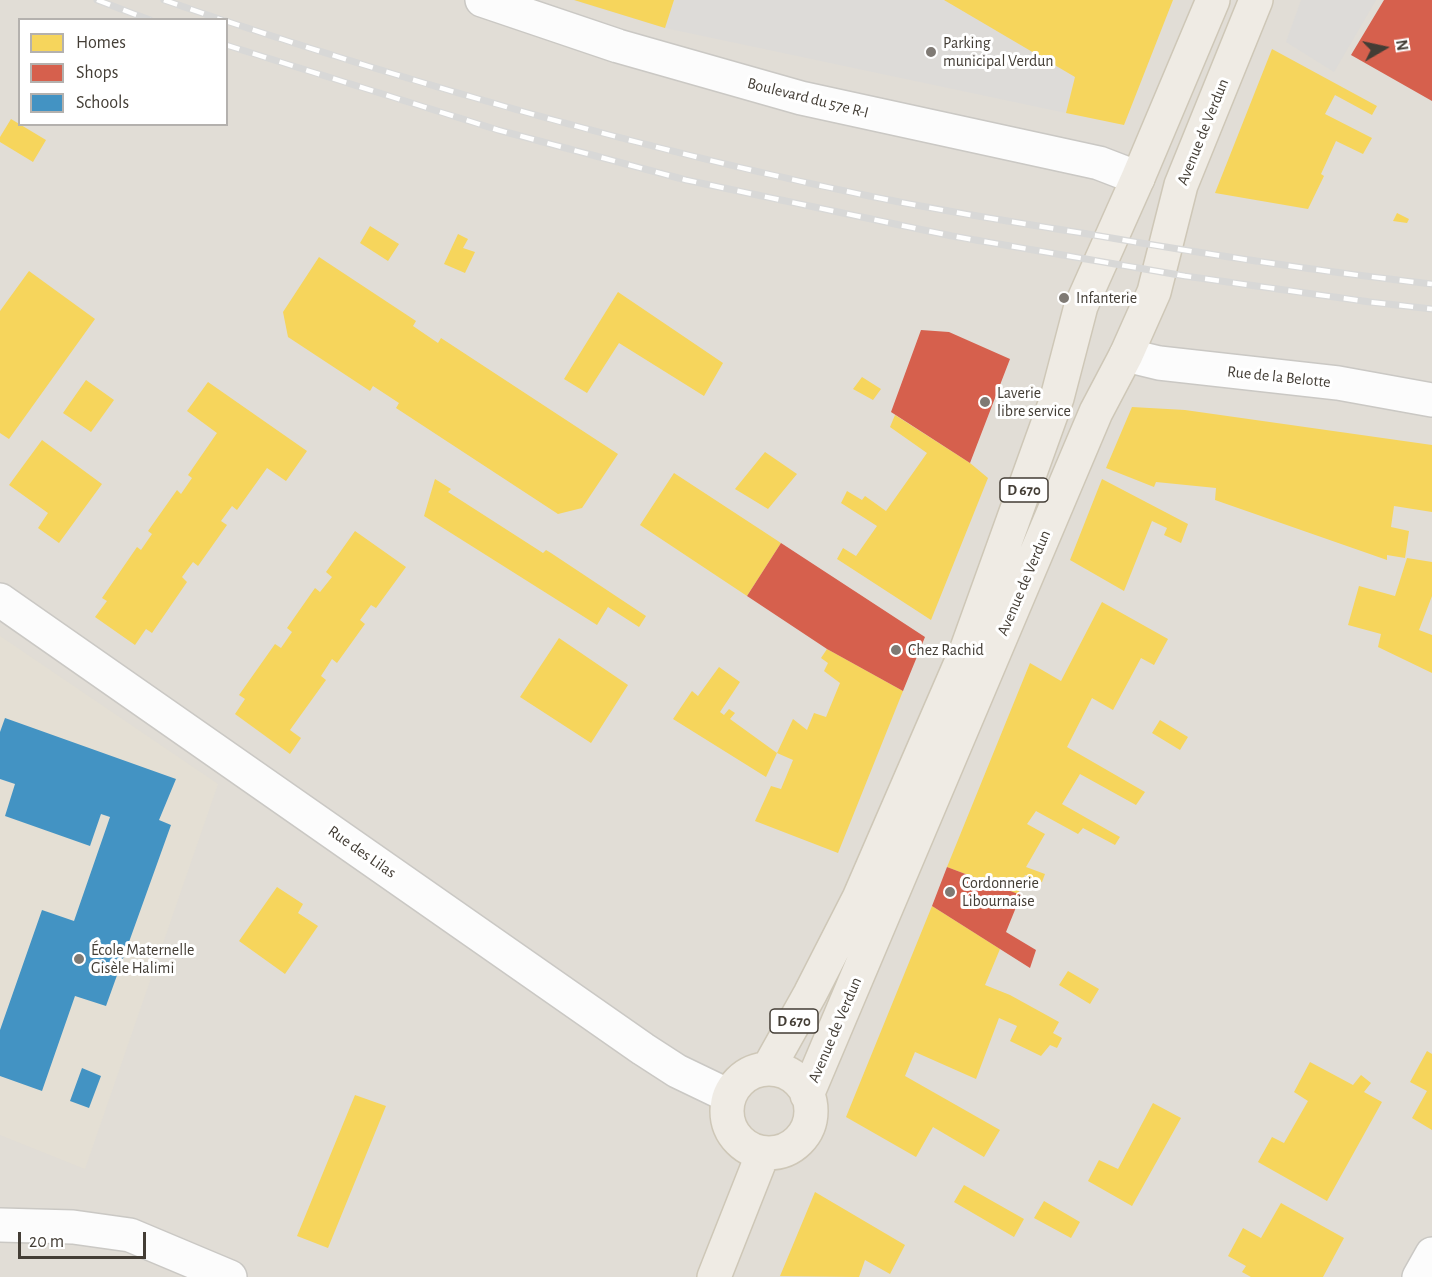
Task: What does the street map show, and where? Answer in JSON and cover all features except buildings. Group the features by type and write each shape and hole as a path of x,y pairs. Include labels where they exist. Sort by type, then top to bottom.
{"main road":[{"name":"Avenue de Verdun","path":"768,1069 810,994 859,898 966,651 1057,398 1081,306 1213,0"},
{"name":"Avenue de Verdun","path":"807,1095 1096,412 1126,355 1154,292 1181,185 1256,0"},
{"path":"768,1069 780,1071 801,1084 807,1095 810,1120 805,1132 787,1149 775,1153 763,1153 745,1146 732,1132 728,1121 729,1096 744,1076 768,1069"},
{"path":"714,1277 763,1153"}],"street":[{"name":"Boulevard du 57e R-I","path":"482,0 618,46 801,98 1099,163 1138,178"},
{"name":"Rue de la Belotte","path":"1126,355 1159,363 1338,383 1432,400"},
{"name":"Rue des Lilas","path":"0,600 643,1049 677,1071 729,1096"},
{"path":"0,1225 73,1227 130,1235 230,1277"},
{"path":"1419,1277 1432,1254"}],"shaded area":[{"path":"0,0 1432,0 1432,1277 0,1277"},
{"name":"Parking municipal Verdun","path":"572,0 1094,0 1066,113 665,28"},
{"path":"1301,0 1376,0 1334,72 1286,42"},
{"name":"École Maternelle Gisèle Halimi","path":"0,636 218,784 85,1169 0,1135"}],"railway":[{"path":"97,0 145,18"},
{"path":"164,0 216,18"},
{"path":"228,22 467,96 629,140 874,197 1169,248 1432,284"},
{"path":"228,46 498,130 686,180 952,236 1185,276 1432,309"}],"place":[{"name":"Parking municipal Verdun","path":"931,52"},
{"name":"Infanterie","path":"1064,298"},
{"name":"Laverie libre service","path":"985,402"},
{"name":"Chez Rachid","path":"896,650"},
{"name":"Cordonnerie Libournaise","path":"950,892"},
{"name":"École Maternelle Gisèle Halimi","path":"79,959"}]}
